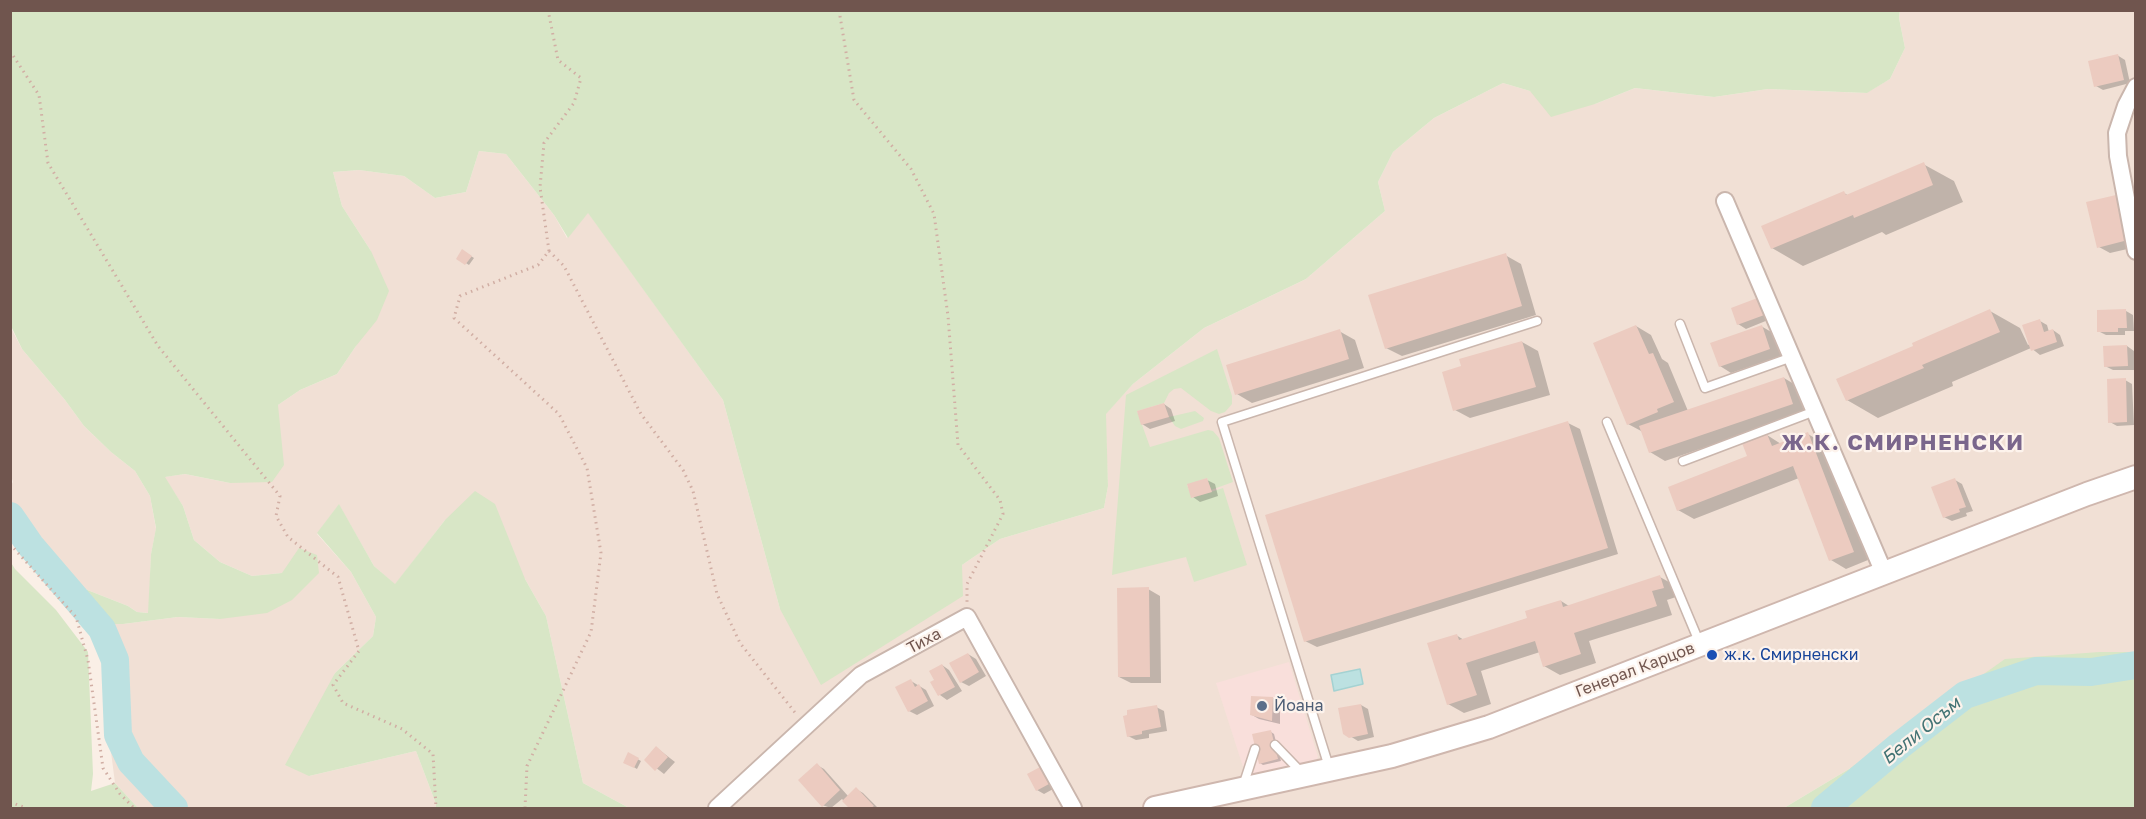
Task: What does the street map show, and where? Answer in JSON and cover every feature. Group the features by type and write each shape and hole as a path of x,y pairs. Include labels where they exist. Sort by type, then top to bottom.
{"main road":[{"name":"Генерал Карцов","path":"1155,808 1392,756 1489,727 2087,494 2136,477"}],"street":[{"path":"2136,87 2126,106 2117,133 2118,156 2136,251"},
{"path":"1725,201 1884,573"},
{"name":"Тиха","path":"717,808 861,675 967,617"},
{"path":"967,617 1073,808"}],"lane":[{"path":"1330,771 1222,422 1537,321"},
{"path":"1680,324 1705,388 1792,357"},
{"path":"1683,461 1815,411"},
{"path":"1608,422 1700,645"},
{"path":"1275,745 1305,776"},
{"path":"1242,789 1255,749"}],"path":[{"path":"548,10 558,60 580,78 574,103 543,143 540,187 549,250 564,266 641,414 683,470 693,492 717,594 740,643 806,726"},
{"path":"842,10 840,16 854,100 911,169 934,214 948,316 958,446 1000,500 1003,514 967,584 967,617"},
{"path":"10,51 39,95 48,163 158,346 280,496 276,516 288,537 338,577 358,651 333,685 342,703 402,729 433,754 436,808"},
{"path":"525,808 527,766 591,632 601,553 586,468 560,414 454,318 460,296 538,265 549,250"},
{"path":"10,544 76,616 88,660 103,768 120,794 134,808"},
{"path":"10,802 26,808"}],"shaded area":[{"path":"1900,11 2135,11 2135,652 2099,652 1849,769 1784,808 629,808 583,783 546,616 525,579 445,520 395,585 374,566 339,505 317,534 351,572 376,617 373,636 335,673 309,776 416,751 436,808 138,808 115,783 106,713 103,624 123,624 178,617 220,619 282,573 252,576 220,562 194,540 183,506 164,477 185,474 230,483 278,405 300,390 337,374 356,346 371,251 342,206 333,172 359,170 404,176 435,198 466,192 479,151 506,154 554,215 567,238 588,212 723,400 780,609 962,565 1000,539 1104,508 1108,486 1105,414 1133,384 1204,328 1306,279 1385,211 1378,182 1393,152 1434,118 1503,83 1595,104 1635,88 1714,97 1768,89 1866,93 1890,79 1905,48 1899,18"},
{"path":"10,326 22,349 84,426 135,471 150,496 156,529 151,554 149,613 137,612 128,606 72,584 45,559 24,534 11,505 13,482 10,472"},
{"path":"1289,662 1318,757 1314,764 1252,777 1245,773 1216,683"}],"green space":[{"path":"11,10 1900,10 1899,18 1905,48 1890,79 1867,93 1768,89 1714,97 1635,88 1595,104 1551,117 1530,91 1503,83 1434,118 1393,152 1378,182 1385,211 1306,279 1204,328 1133,384 1106,414 1108,486 1104,508 1000,539 962,565 963,596 821,685 780,609 723,400 588,213 568,238 554,215 506,154 479,151 466,192 435,198 404,176 359,170 333,172 342,206 371,251 389,291 377,320 337,374 300,390 278,405 284,465 272,482 230,483 185,474 165,477 183,506 194,540 220,562 252,576 282,573 299,548 317,555 319,573 292,600 267,613 220,619 178,617 123,624 103,624 72,584 128,606 137,612 148,613 151,554 156,528 150,496 135,471 84,426 22,349 11,326"},
{"path":"1217,349 1232,396 1232,404 1225,412 1219,414 1211,411 1181,388 1169,393 1164,403 1137,411 1150,447 1208,430 1213,431 1219,438 1233,482 1211,490 1207,478 1187,485 1192,498 1223,488 1247,565 1194,582 1186,557 1112,575 1126,395"},
{"path":"1195,411 1204,418 1203,421 1181,429 1175,426 1169,417"},
{"path":"475,491 495,504 525,579 546,616 583,783 629,808 436,808 416,751 309,776 285,765 335,673 373,636 376,617 351,572 317,533 339,504 374,566 395,584 445,520"},
{"path":"10,561 15,569 56,610 88,652 93,774 91,791 115,783 138,808 11,808"},
{"path":"2099,652 2135,652 2135,808 1784,808 1849,769 2005,659"}],"water":[{"path":"1360,669 1363,684 1334,691 1331,675"}],"building":[{"path":"2118,54 2124,80 2094,87 2088,61"},
{"path":"1924,162 1933,185 1771,249 1761,226 1844,191 1846,195"},
{"path":"2116,195 2128,240 2097,248 2086,202"},
{"path":"462,249 472,256 465,265 456,259"},
{"path":"1506,253 1522,306 1385,349 1368,295"},
{"path":"1760,297 1767,314 1737,325 1731,308"},
{"path":"1990,309 2000,332 1846,401 1836,379 1913,346 1912,343"},
{"path":"2126,309 2127,328 2118,328 2118,332 2097,332 2097,310"},
{"path":"2040,319 2044,332 2053,329 2057,342 2031,351 2022,325"},
{"path":"1636,325 1649,354 1653,353 1674,402 1657,409 1658,412 1627,425 1593,343"},
{"path":"1762,325 1770,349 1719,367 1710,343"},
{"path":"1340,329 1349,359 1235,395 1226,365"},
{"path":"1522,341 1536,387 1453,411 1442,372 1461,366 1459,359"},
{"path":"2127,345 2128,366 2104,367 2103,346"},
{"path":"1784,377 1793,404 1649,453 1639,426"},
{"path":"2126,378 2127,422 2108,423 2107,379"},
{"path":"1164,403 1169,417 1141,425 1137,411"},
{"path":"1568,421 1608,548 1304,642 1265,515"},
{"path":"1808,432 1854,552 1829,561 1793,466 1677,511 1668,487 1747,456 1742,443 1767,434 1772,446"},
{"path":"1207,478 1212,492 1191,498 1187,484"},
{"path":"1955,478 1966,507 1959,509 1960,512 1943,518 1931,487"},
{"path":"1660,575 1664,588 1652,591 1657,606 1574,633 1581,654 1543,667 1535,641 1466,663 1477,695 1447,705 1427,643 1457,634 1459,640 1527,618 1525,611 1561,600 1563,607"},
{"path":"1149,587 1150,677 1118,677 1117,588"},
{"path":"968,653 979,672 960,683 949,663"},
{"path":"942,664 955,687 938,696 930,682 934,680 929,671"},
{"path":"911,679 915,687 919,684 928,701 908,712 895,687"},
{"name":"Йоана","path":"1251,696 1273,697 1272,721 1250,715"},
{"path":"1361,704 1368,734 1349,738 1343,734 1338,708"},
{"path":"1157,705 1161,727 1127,737 1123,716 1127,715 1127,710"},
{"path":"1271,730 1278,759 1259,764 1252,734"},
{"path":"656,746 668,757 655,771 644,760"},
{"path":"628,752 639,758 634,768 623,763"},
{"path":"817,763 840,790 822,807 798,780"},
{"path":"1040,767 1049,784 1036,791 1027,774"},
{"path":"856,787 874,806 849,808 842,801"}],"waterway":[{"path":"10,516 30,545 102,629 115,660 118,735 131,762 174,808"},
{"name":"Бели Осъм","path":"1825,808 1965,695 2036,671 2091,672 2136,665"}],"place":[{"name":"ж.к. Смирненски","path":"1712,655"},
{"name":"Йоана","path":"1262,706"}],"district":[{"name":"Ж.К. СМИРНЕНСКИ","path":"1903,443"}]}
